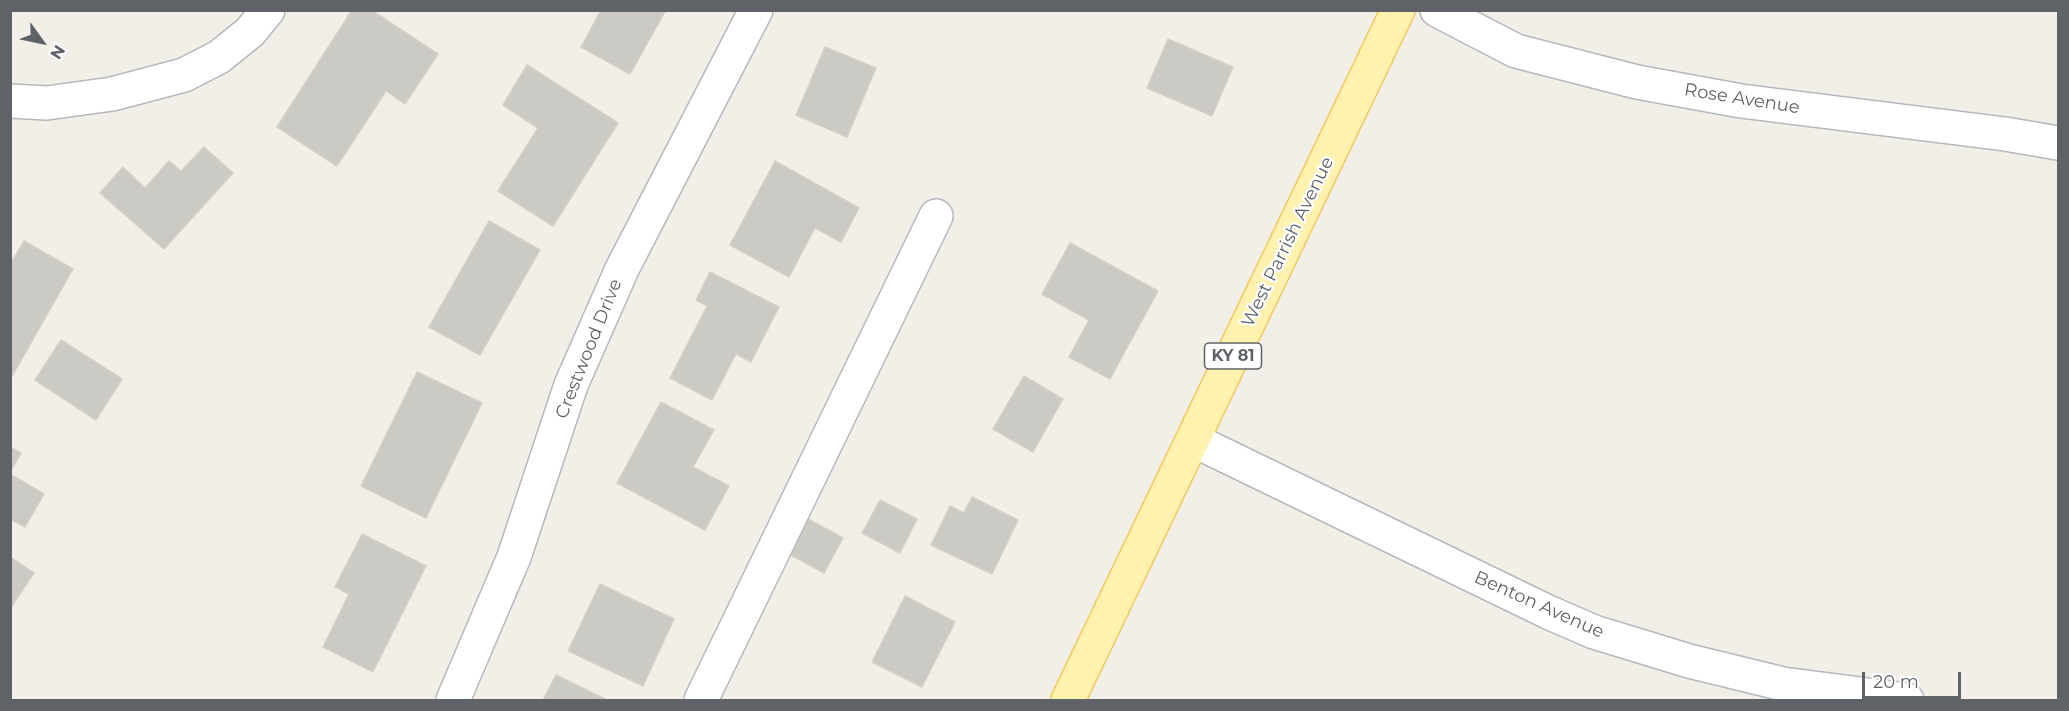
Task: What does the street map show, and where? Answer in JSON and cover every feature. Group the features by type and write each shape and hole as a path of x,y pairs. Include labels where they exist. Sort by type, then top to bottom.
{"main road":[{"name":"West Parrish Avenue","path":"1068,700 1398,10"}],"street":[{"path":"10,101 47,103 112,94 184,75 219,57 250,32 268,10"},
{"name":"Crestwood Drive","path":"453,700 514,557 576,374 622,269 756,10"},
{"name":"Rose Avenue","path":"1437,10 1516,51 1637,82 1741,101 2058,142"},
{"path":"701,700 936,216"},
{"name":"Benton Avenue","path":"1193,440 1594,632 1689,661 1783,684 1907,700"}],"building":[{"path":"352,10 371,10 438,54 405,104 386,91 337,166 277,127"},
{"path":"601,10 666,10 630,74 581,47"},
{"path":"1168,39 1233,67 1212,116 1147,88"},
{"path":"825,47 876,68 847,137 796,115"},
{"path":"527,65 618,123 553,226 498,191 538,128 503,105"},
{"path":"204,147 233,173 164,249 100,193 123,167 145,188 169,161 181,171"},
{"path":"775,161 859,208 841,242 815,228 789,277 730,245"},
{"path":"489,221 540,250 480,355 429,327"},
{"path":"24,241 73,269 10,380 10,265"},
{"path":"1070,243 1158,291 1110,379 1069,357 1089,320 1042,294"},
{"path":"710,272 779,307 751,362 736,354 712,400 670,378 707,306 696,300"},
{"path":"61,340 122,379 96,420 35,380"},
{"path":"417,372 482,403 426,518 361,486"},
{"path":"1024,376 1063,399 1033,452 993,429"},
{"path":"661,402 714,430 693,467 729,486 705,530 617,483"},
{"path":"10,447 21,453 10,472"},
{"path":"10,474 44,494 25,527 10,519"},
{"path":"972,497 1018,520 992,574 931,545 950,506 964,513"},
{"path":"880,500 917,519 900,553 862,533"},
{"path":"806,518 843,538 824,573 787,553"},
{"path":"362,534 426,566 373,672 323,647 349,594 335,587"},
{"path":"10,557 34,573 10,609"},
{"path":"600,584 674,619 643,686 568,651"},
{"path":"905,596 955,622 922,687 872,662"},
{"path":"556,675 607,700 543,700"}]}
